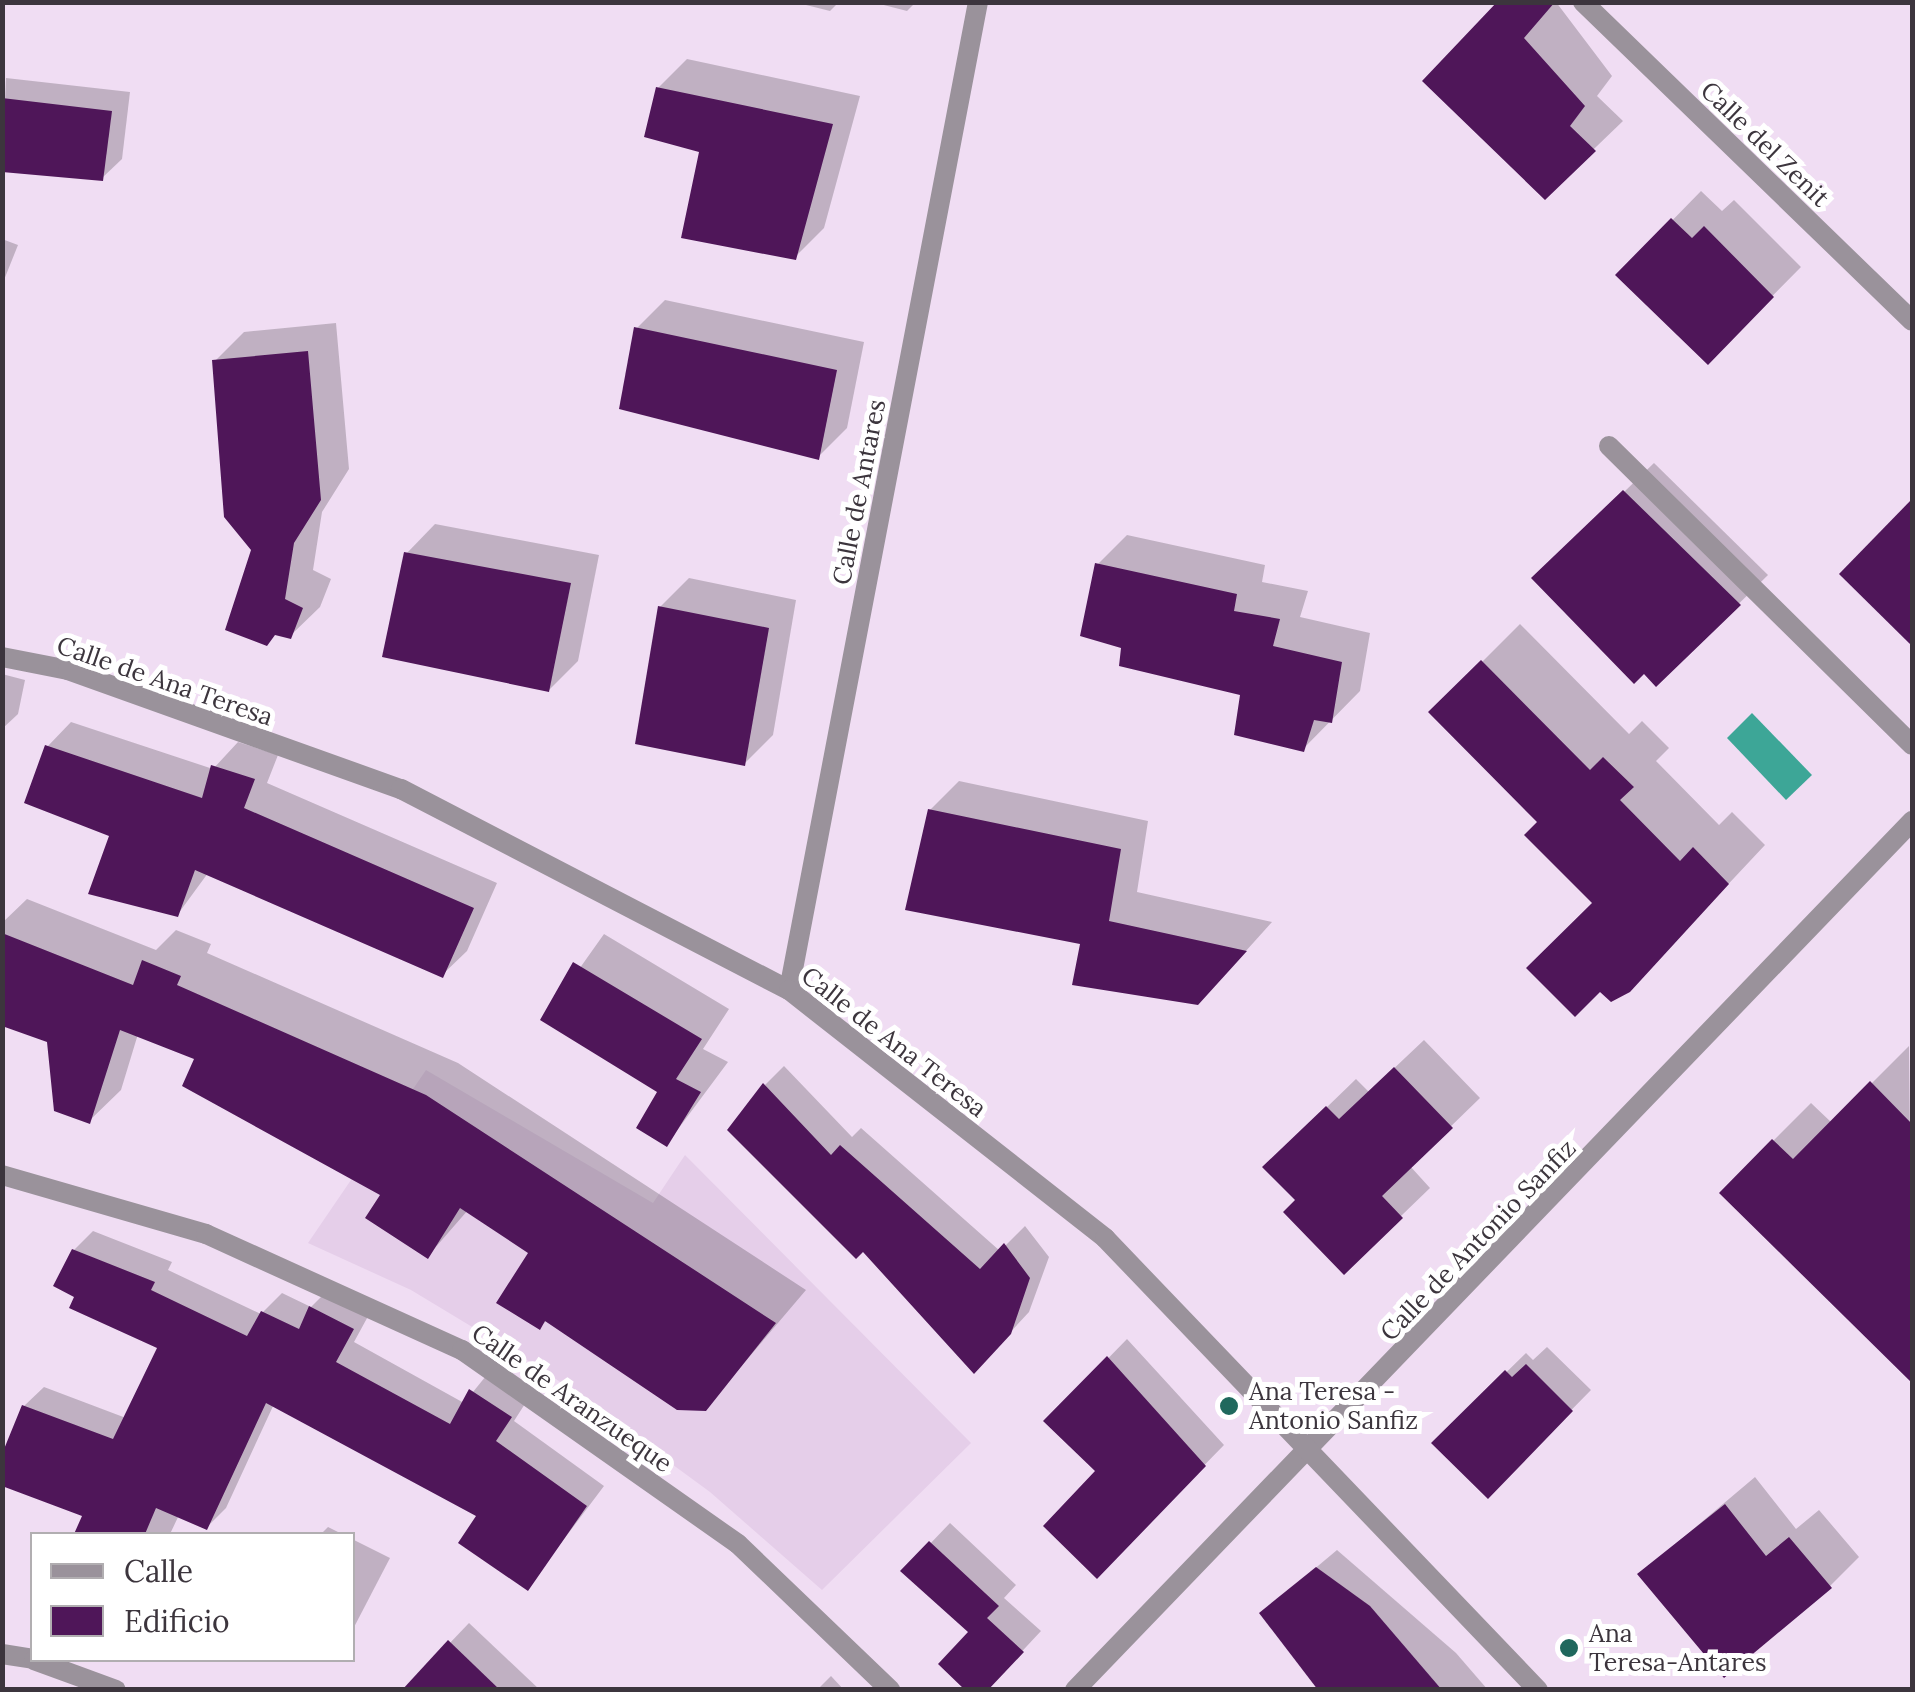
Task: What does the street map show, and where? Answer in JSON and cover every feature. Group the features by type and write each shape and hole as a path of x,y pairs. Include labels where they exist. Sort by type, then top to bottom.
{"street":[{"name":"Calle de Antares","path":"789,990 978,2"},
{"name":"Calle del Zenit","path":"1583,2 1912,322"},
{"path":"1609,446 1912,745"},
{"name":"Calle de Ana Teresa","path":"2,656 68,670 401,790 789,990 1105,1238 1314,1449 1538,1690"},
{"name":"Calle de Antonio Sanfiz","path":"1076,1690 1314,1449 1912,821"},
{"name":"Calle de Aranzueque","path":"2,1174 206,1234 462,1350 738,1544 890,1690"},
{"path":"2,1654 30,1659"},
{"path":"41,1662 116,1690"}],"shaded area":[{"path":"1752,713 1812,775 1786,800 1727,738"},
{"path":"426,1070 653,1203 685,1155 971,1443 822,1590 710,1492 545,1371 411,1290 308,1243"}],"building":[{"path":"1497,2 1555,2 1524,38 1585,106 1570,126 1596,151 1545,200 1422,81"},
{"path":"656,87 833,124 796,260 681,238 699,152 644,137"},
{"path":"2,98 112,111 103,181 2,172"},
{"path":"1671,218 1692,238 1704,226 1774,297 1708,365 1615,275"},
{"path":"634,327 837,370 819,460 619,409"},
{"path":"308,351 321,500 294,543 285,599 303,608 291,639 275,635 267,646 225,630 251,550 224,517 212,360"},
{"path":"1623,490 1741,605 1656,687 1644,674 1634,684 1531,578"},
{"path":"1912,499 1912,646 1839,574"},
{"path":"404,552 571,583 549,692 382,657"},
{"path":"1095,563 1237,594 1234,611 1280,619 1273,646 1342,662 1332,723 1314,720 1304,752 1234,735 1240,695 1119,666 1121,648 1080,636"},
{"path":"658,606 769,628 745,766 635,744"},
{"path":"1481,660 1590,770 1603,757 1634,787 1620,800 1680,861 1693,847 1729,884 1630,992 1611,1002 1600,992 1575,1017 1526,968 1592,903 1524,835 1537,822 1428,712"},
{"path":"45,745 202,798 211,765 255,779 244,808 474,908 443,978 195,870 178,917 88,894 109,836 24,803"},
{"path":"928,809 1121,849 1109,921 1247,951 1198,1005 1072,985 1080,944 905,910"},
{"path":"2,933 133,985 142,960 181,976 177,985 426,1095 776,1323 706,1411 677,1410 545,1321 540,1330 496,1303 528,1253 460,1208 428,1259 365,1218 380,1195 182,1086 194,1059 120,1030 90,1124 54,1111 47,1042 2,1026"},
{"path":"573,962 702,1039 676,1079 701,1092 667,1147 636,1128 657,1092 540,1020"},
{"path":"1394,1067 1453,1128 1382,1196 1403,1218 1344,1275 1283,1212 1295,1200 1262,1167 1326,1106 1339,1119"},
{"path":"1870,1081 1912,1124 1912,1383 1719,1193 1772,1139 1793,1159"},
{"path":"763,1083 831,1155 840,1145 980,1269 1004,1243 1030,1278 1011,1334 974,1374 863,1252 856,1259 727,1130"},
{"path":"72,1249 155,1282 151,1290 247,1336 261,1311 299,1329 309,1306 354,1329 336,1362 450,1424 469,1389 512,1417 496,1441 587,1506 528,1591 458,1543 476,1516 266,1403 207,1530 156,1508 146,1532 75,1532 82,1516 2,1486 2,1454 22,1405 113,1439 157,1348 69,1308 74,1297 53,1286"},
{"path":"1107,1356 1206,1466 1097,1579 1043,1526 1095,1471 1043,1421"},
{"path":"1526,1364 1573,1411 1488,1499 1431,1443 1505,1370 1512,1377"},
{"path":"1725,1504 1766,1556 1789,1537 1832,1588 1724,1678 1637,1574"},
{"path":"929,1541 999,1606 987,1618 1024,1652 988,1690 965,1690 938,1664 968,1632 900,1571"},
{"path":"1316,1567 1370,1606 1442,1690 1318,1690 1259,1613"},
{"path":"448,1640 500,1690 402,1690"}],"place":[{"name":"Ana Teresa - Antonio Sanfiz","path":"1229,1406"},
{"name":"Ana Teresa-Antares","path":"1569,1648"}]}
